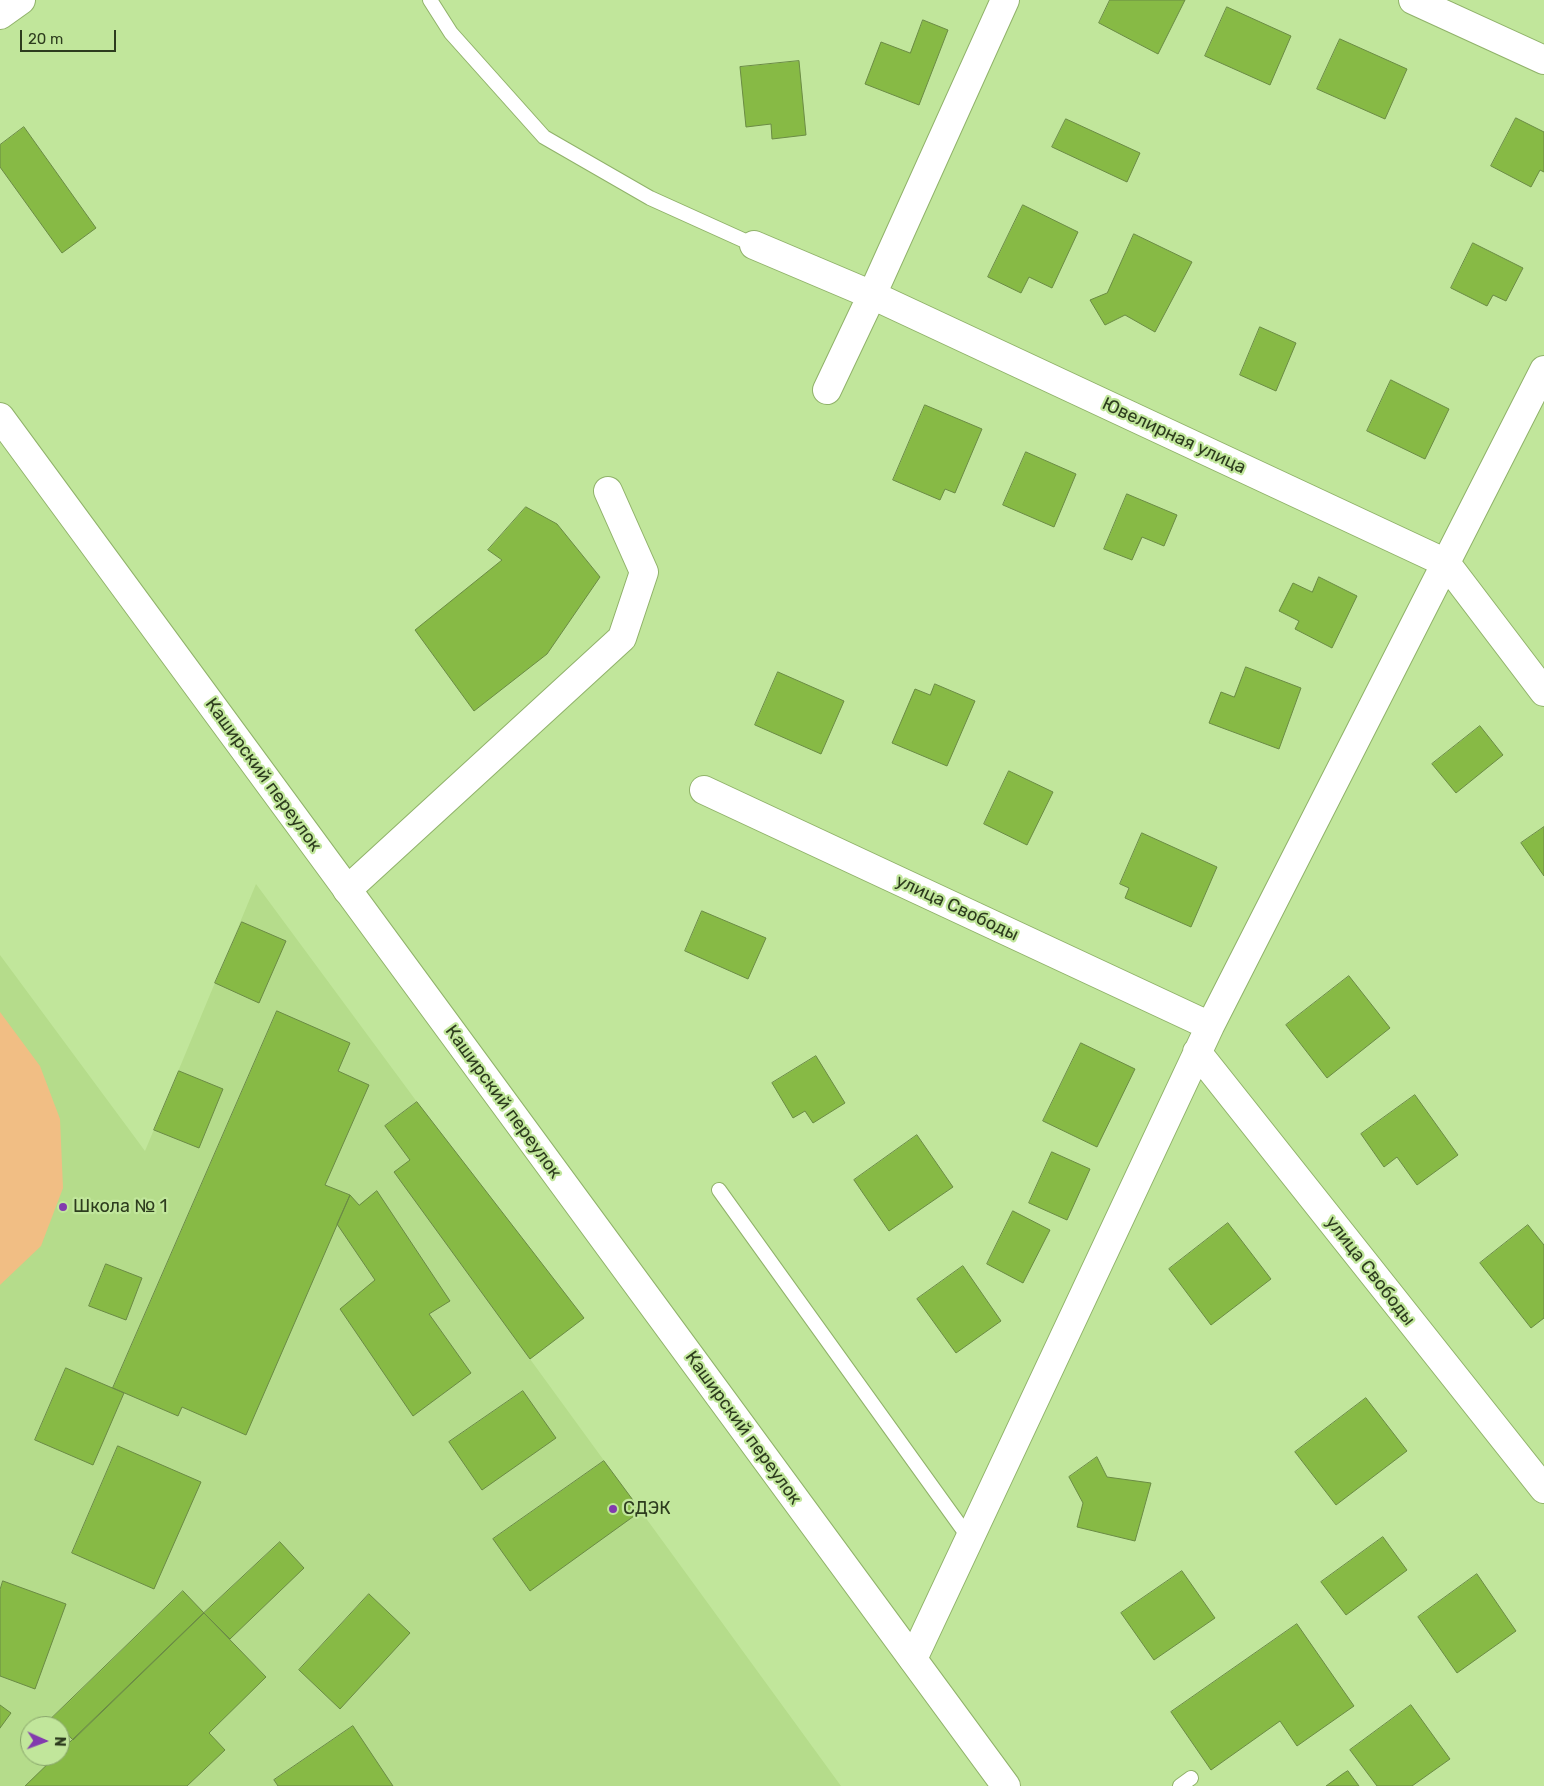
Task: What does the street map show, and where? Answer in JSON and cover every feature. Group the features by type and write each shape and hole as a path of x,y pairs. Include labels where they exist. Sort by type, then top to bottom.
{"street":[{"path":"0,15 21,0"},
{"path":"826,390 872,295 1005,0"},
{"path":"1413,0 1544,60"},
{"name":"Ювелирная улица","path":"754,245 872,295 1446,562 1544,692"},
{"path":"913,1659 1197,1052 1544,370"},
{"name":"Каширский переулок","path":"0,417 1006,1786"},
{"path":"348,890 622,638 644,572 608,491"},
{"name":"улица Свободы","path":"704,790 1210,1026"},
{"name":"улица Свободы","path":"1197,1052 1544,1489"}],"lane":[{"path":"430,0 452,33 544,137 650,198 754,245"},
{"path":"719,1190 969,1538"}],"shaded area":[{"path":"256,884 417,1102 584,1318 530,1359 841,1786 0,1786 0,955 145,1151"},
{"path":"0,1012 40,1066 60,1119 63,1188 41,1246 0,1285"}],"building":[{"path":"1110,0 1185,0 1158,54 1099,23"},
{"path":"1227,7 1291,36 1270,85 1205,56"},
{"path":"923,20 948,30 919,105 865,84 881,42 910,53"},
{"path":"1340,39 1407,69 1385,119 1317,89"},
{"path":"799,61 806,135 772,139 771,124 746,127 740,67"},
{"path":"1516,118 1544,132 1544,172 1540,170 1531,187 1491,166"},
{"path":"1066,119 1140,153 1127,182 1052,147"},
{"path":"24,127 96,228 62,253 0,167 0,145"},
{"path":"1023,205 1078,232 1052,288 1029,277 1021,293 988,277"},
{"path":"1134,234 1192,262 1155,332 1125,315 1105,325 1090,300 1107,293"},
{"path":"1473,243 1523,268 1506,301 1493,295 1487,306 1451,288"},
{"path":"1260,327 1296,343 1276,391 1240,375"},
{"path":"1391,380 1449,409 1425,459 1367,431"},
{"path":"925,405 982,429 955,493 945,489 940,500 893,480"},
{"path":"1026,452 1076,474 1054,527 1003,505"},
{"path":"1127,494 1177,515 1164,546 1142,537 1132,560 1104,549"},
{"path":"526,507 557,524 600,577 547,654 474,711 415,630 502,560 488,550"},
{"path":"1319,577 1357,596 1332,648 1295,629 1299,621 1279,611 1293,583 1312,592"},
{"path":"1246,667 1301,688 1279,749 1209,723 1221,692 1234,697"},
{"path":"778,672 844,701 821,754 755,725"},
{"path":"935,684 975,701 947,766 892,743 915,689 930,695"},
{"path":"1480,726 1503,755 1456,793 1432,764"},
{"path":"1009,771 1053,792 1027,845 984,824"},
{"path":"1544,827 1544,876 1521,843"},
{"path":"1142,833 1217,867 1191,927 1125,898 1129,888 1120,884"},
{"path":"702,911 766,938 748,979 685,951"},
{"path":"242,922 286,941 259,1003 215,983"},
{"path":"1349,976 1390,1028 1327,1078 1286,1025"},
{"path":"277,1011 350,1043 338,1071 369,1085 325,1185 350,1195 246,1435 182,1407 178,1416 113,1388"},
{"path":"1081,1043 1135,1069 1097,1147 1043,1121"},
{"path":"816,1056 845,1103 813,1123 805,1111 793,1118 772,1083"},
{"path":"179,1071 223,1089 199,1148 154,1130"},
{"path":"1415,1095 1458,1155 1417,1185 1397,1157 1384,1167 1361,1134"},
{"path":"417,1102 584,1318 530,1359 394,1172 410,1160 385,1126"},
{"path":"917,1135 953,1187 889,1231 854,1180"},
{"path":"1052,1152 1090,1169 1067,1220 1029,1203"},
{"path":"377,1191 450,1301 429,1314 471,1373 413,1416 340,1309 375,1280 337,1224 350,1195 359,1205"},
{"path":"1013,1211 1050,1230 1023,1283 987,1264"},
{"path":"1228,1223 1271,1279 1211,1325 1169,1269"},
{"path":"1528,1225 1544,1245 1544,1318 1531,1328 1480,1263"},
{"path":"106,1264 142,1278 126,1320 89,1306"},
{"path":"963,1266 1001,1321 956,1353 917,1299"},
{"path":"66,1368 124,1393 93,1465 35,1440"},
{"path":"523,1391 556,1438 482,1490 449,1442"},
{"path":"1366,1398 1407,1451 1336,1505 1295,1452"},
{"path":"118,1446 201,1482 154,1589 72,1553"},
{"path":"1097,1457 1107,1477 1151,1483 1135,1541 1077,1527 1083,1503 1069,1477"},
{"path":"604,1461 641,1511 530,1591 493,1539"},
{"path":"1383,1537 1407,1570 1346,1615 1321,1582"},
{"path":"280,1542 304,1568 230,1639 204,1613"},
{"path":"1182,1571 1215,1618 1154,1660 1121,1613"},
{"path":"1477,1574 1516,1631 1457,1673 1418,1617"},
{"path":"3,1581 66,1604 35,1689 0,1676 0,1590"},
{"path":"183,1591 204,1613 73,1740 70,1737 70,1716 54,1716"},
{"path":"369,1594 410,1633 340,1709 299,1670"},
{"path":"204,1613 266,1677 209,1733 225,1750 187,1786 25,1786 46,1766 70,1766 70,1742"},
{"path":"1297,1624 1354,1706 1297,1746 1280,1721 1211,1770 1171,1712"},
{"path":"0,1705 11,1713 0,1728"},
{"path":"1411,1705 1450,1759 1412,1786 1377,1786 1350,1750"},
{"path":"353,1726 393,1786 278,1786 274,1780"},
{"path":"1348,1771 1359,1786 1326,1786 1344,1773"}],"place":[{"name":"Школа № 1","path":"63,1207"},
{"name":"СДЭК","path":"613,1509"}]}
